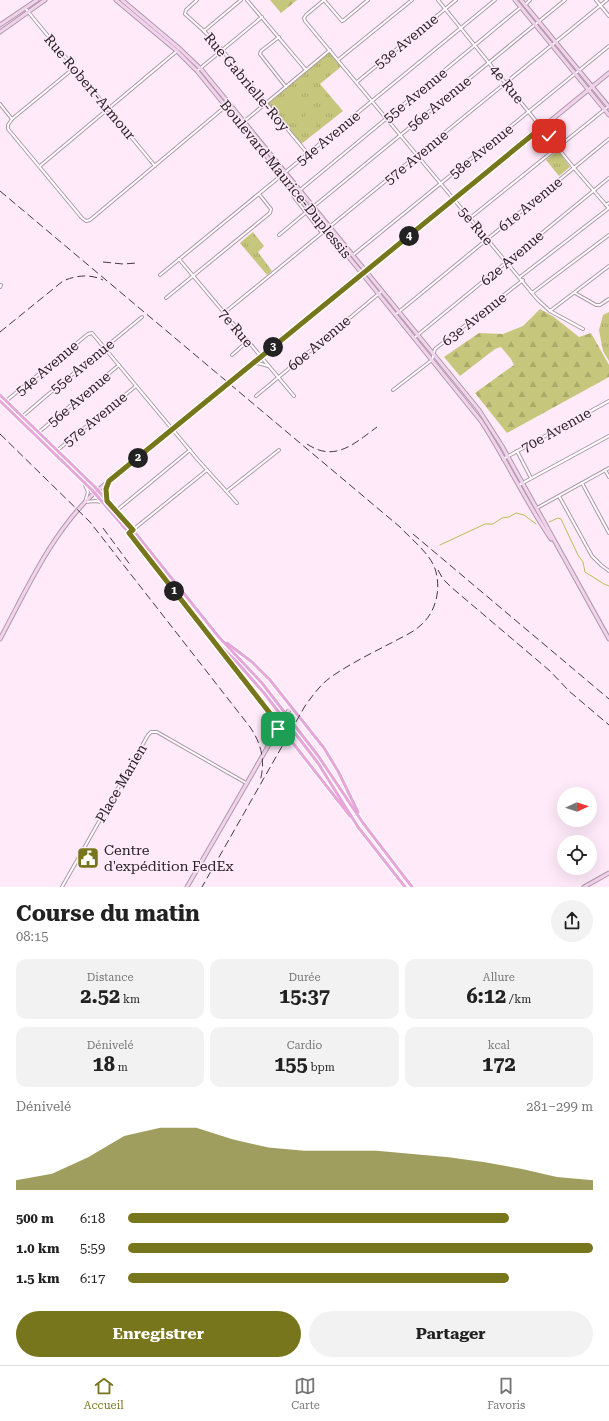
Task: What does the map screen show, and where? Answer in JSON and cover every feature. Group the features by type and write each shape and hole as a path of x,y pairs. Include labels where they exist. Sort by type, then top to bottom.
{"main road":[{"path":"0,395 2,402 98,490 133,530 218,636 250,669 281,706 319,757 362,823 412,887"},
{"path":"2,402 23,416 39,432 129,533 405,887"},
{"path":"210,636 236,661 264,693 318,763 358,827"},
{"path":"218,636 262,671 291,706 330,757 344,783 362,823"}],"street":[{"path":"37,0 0,25 1,31 45,0"},
{"name":"Boulevard Maurice-Duplessis","path":"116,0 179,50"},
{"name":"Boulevard Maurice-Duplessis","path":"122,0 179,50 199,70 364,273 382,290 485,418 508,456 609,640"},
{"name":"Rue Gabrielle-Roy","path":"198,0 184,12 185,14 222,50 308,154"},
{"path":"204,31 241,0"},
{"path":"247,0 306,70"},
{"path":"324,0 342,21 368,0"},
{"name":"5e Rue","path":"324,0 304,18 386,118 523,280 532,293 550,311 583,329"},
{"path":"338,60 412,0"},
{"name":"4e Rue","path":"438,0 574,168 606,205"},
{"name":"53e Avenue","path":"356,82 456,0"},
{"name":"54e Avenue","path":"160,275 495,0"},
{"path":"514,0 609,115"},
{"path":"470,218 609,106 521,0"},
{"name":"55e Avenue","path":"298,191 530,0"},
{"name":"56e Avenue","path":"279,235 565,0"},
{"path":"596,0 609,16"},
{"name":"57e Avenue","path":"224,313 607,0"},
{"name":"Rue Robert-Armour","path":"25,8 155,166"},
{"path":"199,70 262,17"},
{"path":"279,37 260,54 286,87"},
{"name":"58e Avenue","path":"352,255 609,46"},
{"path":"40,166 179,50"},
{"path":"242,123 330,50"},
{"path":"74,68 12,119 8,125 8,129 86,221 90,220 226,106"},
{"name":"Boulevard Maurice-Duplessis","path":"199,70 226,106 242,123"},
{"path":"0,639 54,540 71,517 94,493 609,73"},
{"path":"0,104 12,119"},
{"name":"61e Avenue","path":"395,315 609,139"},
{"name":"62e Avenue","path":"414,338 609,178"},
{"path":"298,191 293,195 294,197 322,233"},
{"path":"166,298 271,212 271,209 259,194"},
{"path":"520,277 609,208 606,205 609,203"},
{"name":"Boulevard Maurice-Duplessis","path":"328,228 352,255 378,294 481,421 532,511 560,552"},
{"path":"532,293 609,235"},
{"name":"7e Rue","path":"179,259 294,396"},
{"path":"550,311 609,266"},
{"name":"63e Avenue","path":"393,390 432,360 436,349 523,280"},
{"name":"60e Avenue","path":"256,396 382,290"},
{"path":"575,293 596,305 600,305 609,299"},
{"name":"55e Avenue","path":"23,416 142,317"},
{"name":"54e Avenue","path":"2,402 88,334 93,334 105,349"},
{"path":"232,355 248,341"},
{"path":"105,349 207,470 237,503"},
{"path":"252,364 258,363 268,366"},
{"name":"56e Avenue","path":"39,432 119,365"},
{"name":"57e Avenue","path":"56,452 136,386"},
{"name":"70e Avenue","path":"503,459 609,401"},
{"path":"481,421 485,418"},
{"path":"518,486 609,436"},
{"path":"116,511 190,450"},
{"path":"227,491 279,450"},
{"path":"517,451 532,479"},
{"path":"532,511 609,468"},
{"path":"129,533 207,470"},
{"path":"605,470 609,477"},
{"path":"80,477 88,492 85,502"},
{"path":"107,501 106,489 109,481"},
{"path":"582,483 609,533"},
{"path":"559,496 592,556 609,571"},
{"path":"85,502 96,501 104,504"},
{"path":"187,887 291,706"},
{"name":"Place Marien","path":"62,887 151,732 157,732 246,783"},
{"path":"584,887 609,873"}],"green space":[{"path":"270,0 297,0 281,13"},
{"path":"330,50 343,65 320,84 343,111 300,145 266,103"},
{"path":"289,95 303,97 300,119 286,117"},
{"path":"306,109 318,111 316,128 304,126"},
{"path":"556,152 559,152 570,167 559,176 546,160"},
{"path":"253,232 264,246 258,252 272,271 267,275 240,243"},
{"path":"540,309 554,317 579,337 591,333 609,365 609,377 507,433 475,393 514,365 511,359 501,347 495,349 460,376 444,357 479,333 503,334 523,326"},
{"path":"609,312 609,361 603,351 599,330 603,315"}],"waterway":[{"path":"440,545 485,524 493,524 502,518 509,517 516,513 524,515 536,524"},
{"path":"549,522 558,518 561,519 578,555 583,562 585,572 609,586"}],"railway":[{"path":"0,191 400,527 427,555 434,566 438,582 438,590 431,613 415,630 339,672 323,683 317,690 305,706 202,887"},
{"path":"103,262 123,264 137,263"},
{"path":"0,332 63,281 73,277 83,276 103,280"},
{"path":"307,444 327,452 336,451 353,444 377,427"},
{"path":"0,434 90,522 250,727 260,746 263,766 260,781"},
{"path":"103,528 131,566"},
{"path":"413,534 609,699"},
{"path":"438,570 443,579 451,587 550,671 569,691 609,725"}],"place":[{"name":"Centre d'expédition FedEx","path":"88,858"}],"route":[{"path":"278,729 279,726 276,721 129,533 133,530 107,501 105,493 106,486 109,481 542,127 549,136"}]}
